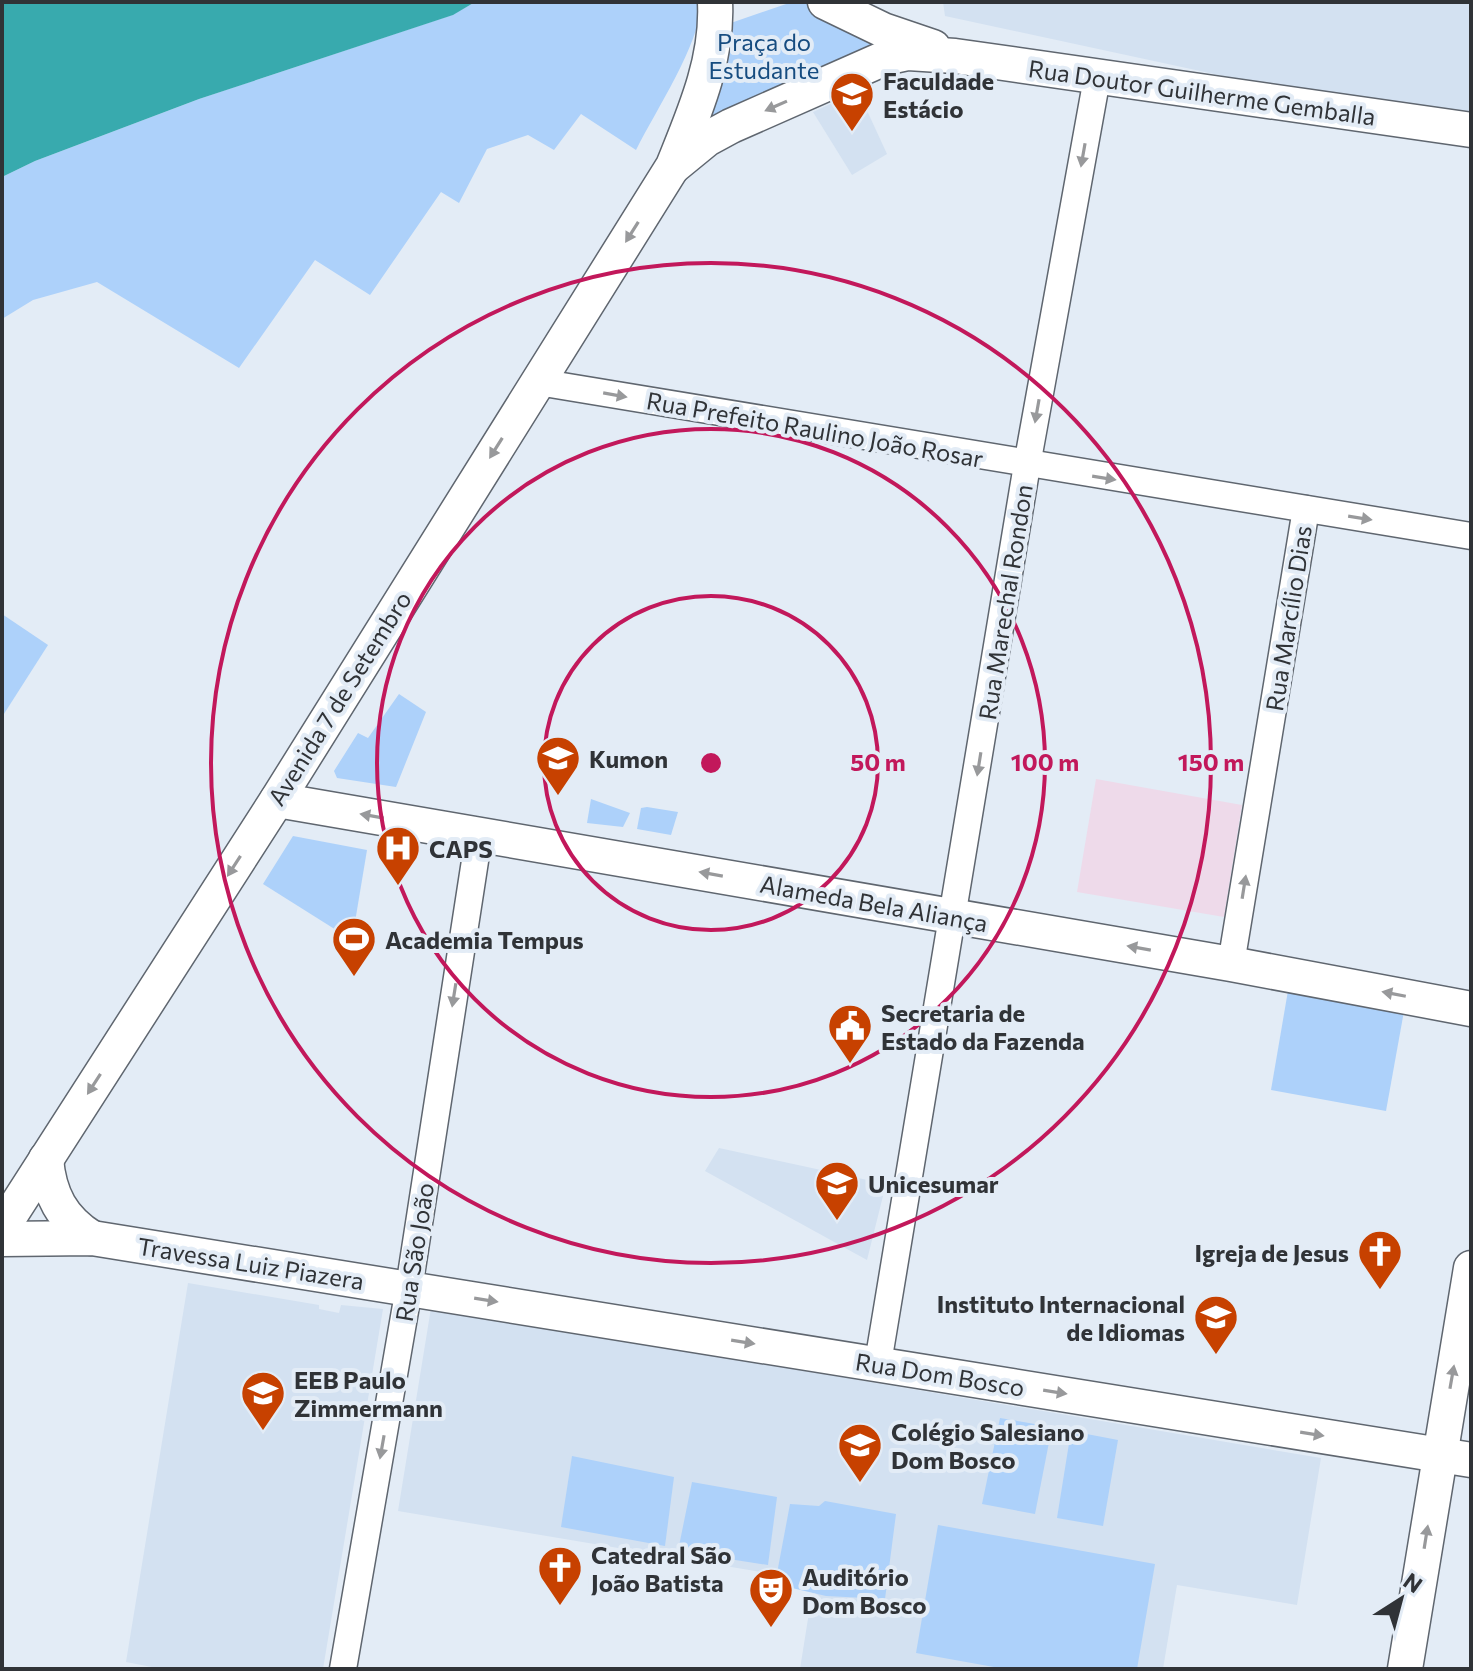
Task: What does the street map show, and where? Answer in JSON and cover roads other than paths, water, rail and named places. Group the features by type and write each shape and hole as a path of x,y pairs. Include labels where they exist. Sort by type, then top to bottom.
{"street":[{"path":"673,166 699,100 712,49 715,2"},
{"path":"825,2 883,30 955,56"},
{"name":"Rua Doutor Guilherme Gemballa","path":"673,166 707,139 731,126 885,58 908,53 955,56 1471,130"},
{"name":"Rua Marechal Rondon","path":"878,1363 1027,465 1097,78"},
{"name":"Avenida 7 de Setembro","path":"2,1228 277,800 673,166"},
{"name":"Rua Prefeito Raulino João Rosar","path":"538,382 1471,536"},
{"name":"Rua Marcílio Dias","path":"1231,964 1306,509"},
{"name":"Alameda Bela Aliança","path":"277,800 1231,964 1471,1009"},
{"name":"Rua São João","path":"343,1669 409,1288 479,835"},
{"path":"46,1159 54,1198 77,1228 92,1238"},
{"name":"Travessa Luiz Piazera","path":"2,1239 92,1238 409,1288"},
{"path":"1405,1669 1455,1457 1471,1268"},
{"name":"Rua Dom Bosco","path":"409,1288 1455,1457"}],"place":[{"name":"Faculdade Estácio","path":"852,133"},
{"name":"Kumon","path":"558,797"},
{"name":"CAPS","path":"398,887"},
{"name":"Academia Tempus","path":"354,978"},
{"name":"Secretaria de Estado da Fazenda","path":"850,1065"},
{"name":"Unicesumar","path":"837,1222"},
{"name":"Igreja de Jesus","path":"1380,1291"},
{"name":"Instituto Internacional de Idiomas","path":"1216,1356"},
{"name":"EEB Paulo Zimmermann","path":"263,1432"},
{"name":"Colégio Salesiano Dom Bosco","path":"860,1484"},
{"name":"Catedral São João Batista","path":"560,1607"},
{"name":"Auditório Dom Bosco","path":"771,1629"}],"park label":[{"name":"Praça do Estudante","path":"764,55"}]}
